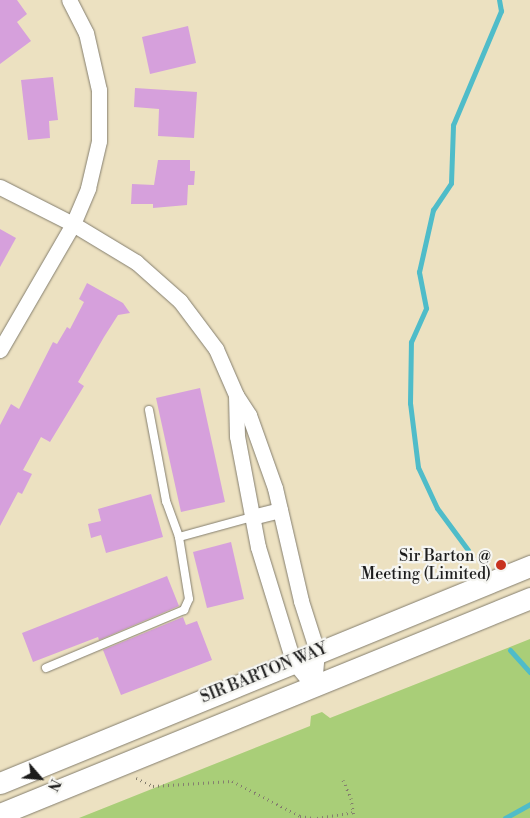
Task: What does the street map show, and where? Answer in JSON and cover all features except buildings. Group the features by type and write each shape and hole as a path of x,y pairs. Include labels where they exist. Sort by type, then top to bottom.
{"main road":[{"name":"SIR BARTON WAY","path":"0,783 293,661 530,566"},
{"name":"SIR BARTON WAY","path":"0,814 118,764 314,687 530,598"}],"street":[{"path":"0,350 73,224 88,188 99,141 99,90 86,33 69,0"},
{"path":"0,188 73,224 136,262 180,301 216,349 236,395 249,415 280,510 316,652 314,687"},
{"path":"236,395 237,436 261,556 293,661 314,687"},
{"path":"252,517 280,510"}],"lane":[{"path":"46,668 184,610 189,599 179,536 166,501 149,410"},
{"path":"179,536 252,517"}],"path":[{"path":"118,764 142,783 153,786 232,782 300,816 313,818"},
{"path":"343,780 354,812 354,818"},
{"path":"317,818 354,812"}],"green space":[{"path":"530,639 530,818 79,818 310,726 311,716 322,712 330,718"}],"waterway":[{"path":"468,550 437,508 418,467 410,403 411,342 426,308 419,272 433,210 451,183 453,125 501,11 499,0"},
{"path":"510,650 530,672"},
{"path":"505,818 530,804"}],"place":[{"name":"Sir Barton @ Meeting (Limited)","path":"501,565"}]}
